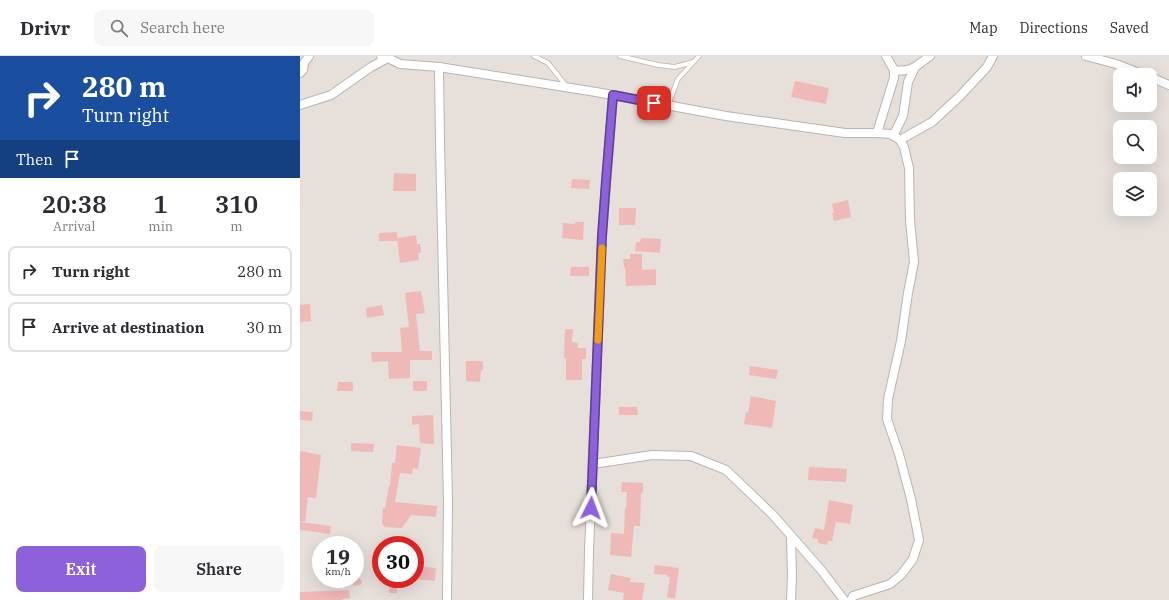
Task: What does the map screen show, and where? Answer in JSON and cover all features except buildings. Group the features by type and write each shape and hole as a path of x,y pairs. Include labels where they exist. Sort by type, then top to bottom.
{"street":[{"path":"300,73 303,70 304,63 309,56"},
{"path":"877,133 894,78 894,70 886,56"},
{"path":"894,70 909,70 930,56"},
{"path":"897,138 932,122 960,96 987,67 993,56"},
{"path":"1086,56 1126,68"},
{"path":"300,105 331,95 386,57 400,64 439,68 568,87 726,116 845,133 891,134 897,138 904,147 909,168 910,220 914,262 901,341 888,399 887,419 899,454 911,499 919,540 913,559 901,575 890,584 854,596 851,600"},
{"path":"897,138 903,116 908,82 914,67"},
{"path":"439,68 448,501 447,600"},
{"path":"1157,80 1169,85"},
{"path":"588,600 602,236 613,95"},
{"path":"593,464 652,455 691,456 726,470 773,515 822,571 844,600"},
{"path":"791,600 792,537"}],"lane":[{"path":"534,56 548,63 568,87"},
{"path":"620,56 658,65 675,67 693,62"},
{"path":"668,105 678,78 699,56"}],"slow traffic":[{"path":"598,340 602,248"}],"route":[{"path":"591,508 602,236 613,95 654,103"}]}
